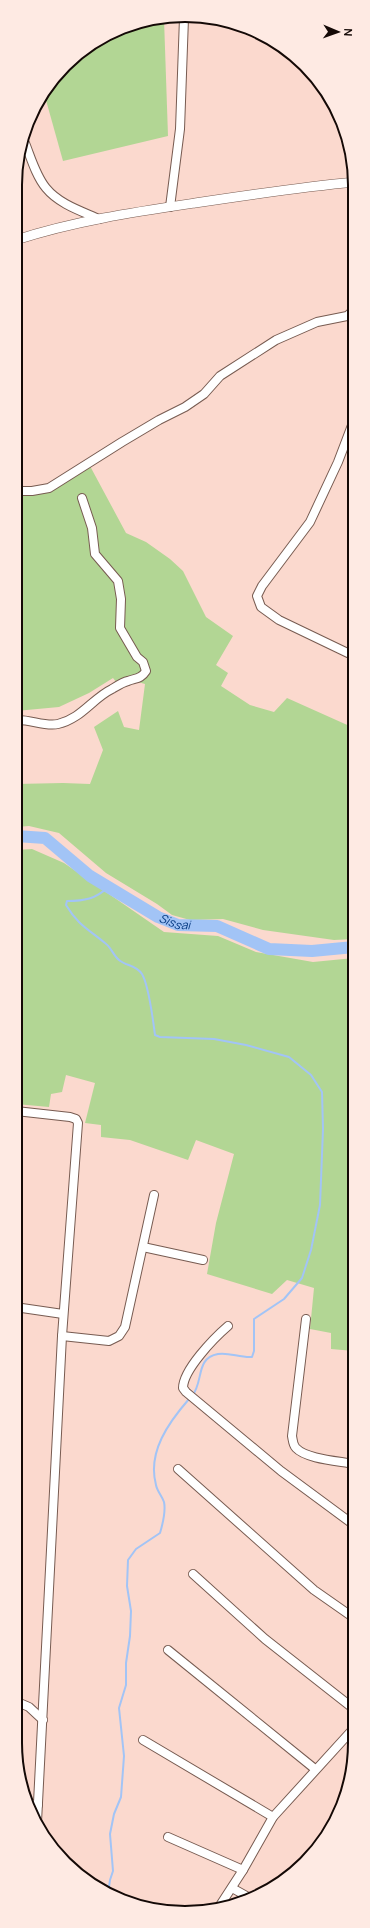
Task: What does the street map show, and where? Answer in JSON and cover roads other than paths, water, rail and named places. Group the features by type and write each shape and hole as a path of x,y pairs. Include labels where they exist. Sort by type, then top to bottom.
{"street":[{"path":"170,207 180,130 184,22"},
{"path":"27,148 38,175 46,188 59,200 99,219"},
{"path":"22,238 99,219 254,194 348,183"},
{"path":"22,491 49,488 122,442 159,420 185,407 204,394 220,376 276,340 317,322 348,315"},
{"path":"348,436 338,462 310,522 258,591 257,596 262,607 279,620 348,653"},
{"path":"22,720 32,720 50,724 67,721 89,707 109,690 127,681 139,679 146,671 143,662 137,657 120,628 121,598 118,581 95,554 93,535 82,498"},
{"path":"22,1113 70,1117 76,1119 78,1124 63,1314 38,1812"},
{"path":"62,1336 109,1341 119,1336 125,1327 154,1195"},
{"path":"143,1246 203,1260"},
{"path":"22,1308 63,1314"},
{"path":"306,1319 292,1436 294,1446 297,1450 309,1455 348,1463"},
{"path":"228,1326 216,1337 185,1376 183,1388 198,1403 281,1471 348,1521"},
{"path":"178,1469 314,1590 348,1614"},
{"path":"193,1574 265,1639 348,1704"},
{"path":"168,1650 315,1769"},
{"path":"22,1704 29,1707 43,1720"},
{"path":"223,1901 273,1817 348,1734"},
{"path":"143,1740 273,1817"},
{"path":"34,1804 38,1804"},
{"path":"168,1837 242,1870"},
{"path":"232,1888 244,1895"}],"waterway":[{"name":"Sissai","path":"22,836 45,838 90,876 158,917 178,925 217,926 269,949 312,951 348,948"},
{"path":"108,887 94,897 84,900 67,901 66,905 79,922 107,945 119,960 140,971 149,995 155,1035 160,1037 214,1039 246,1045 289,1057 311,1075 322,1092 323,1129 320,1205 311,1250 302,1278 284,1299 254,1319 254,1351 252,1357 243,1357 230,1354 218,1354 211,1356 203,1365 196,1390 192,1396"},
{"path":"109,1887 113,1871 110,1834 114,1814 121,1797 124,1756 119,1708 126,1685 126,1663 130,1636 131,1611 127,1586 128,1560 136,1549 160,1533 164,1518 165,1506 157,1489 154,1473 157,1449 167,1428 189,1399"}]}
